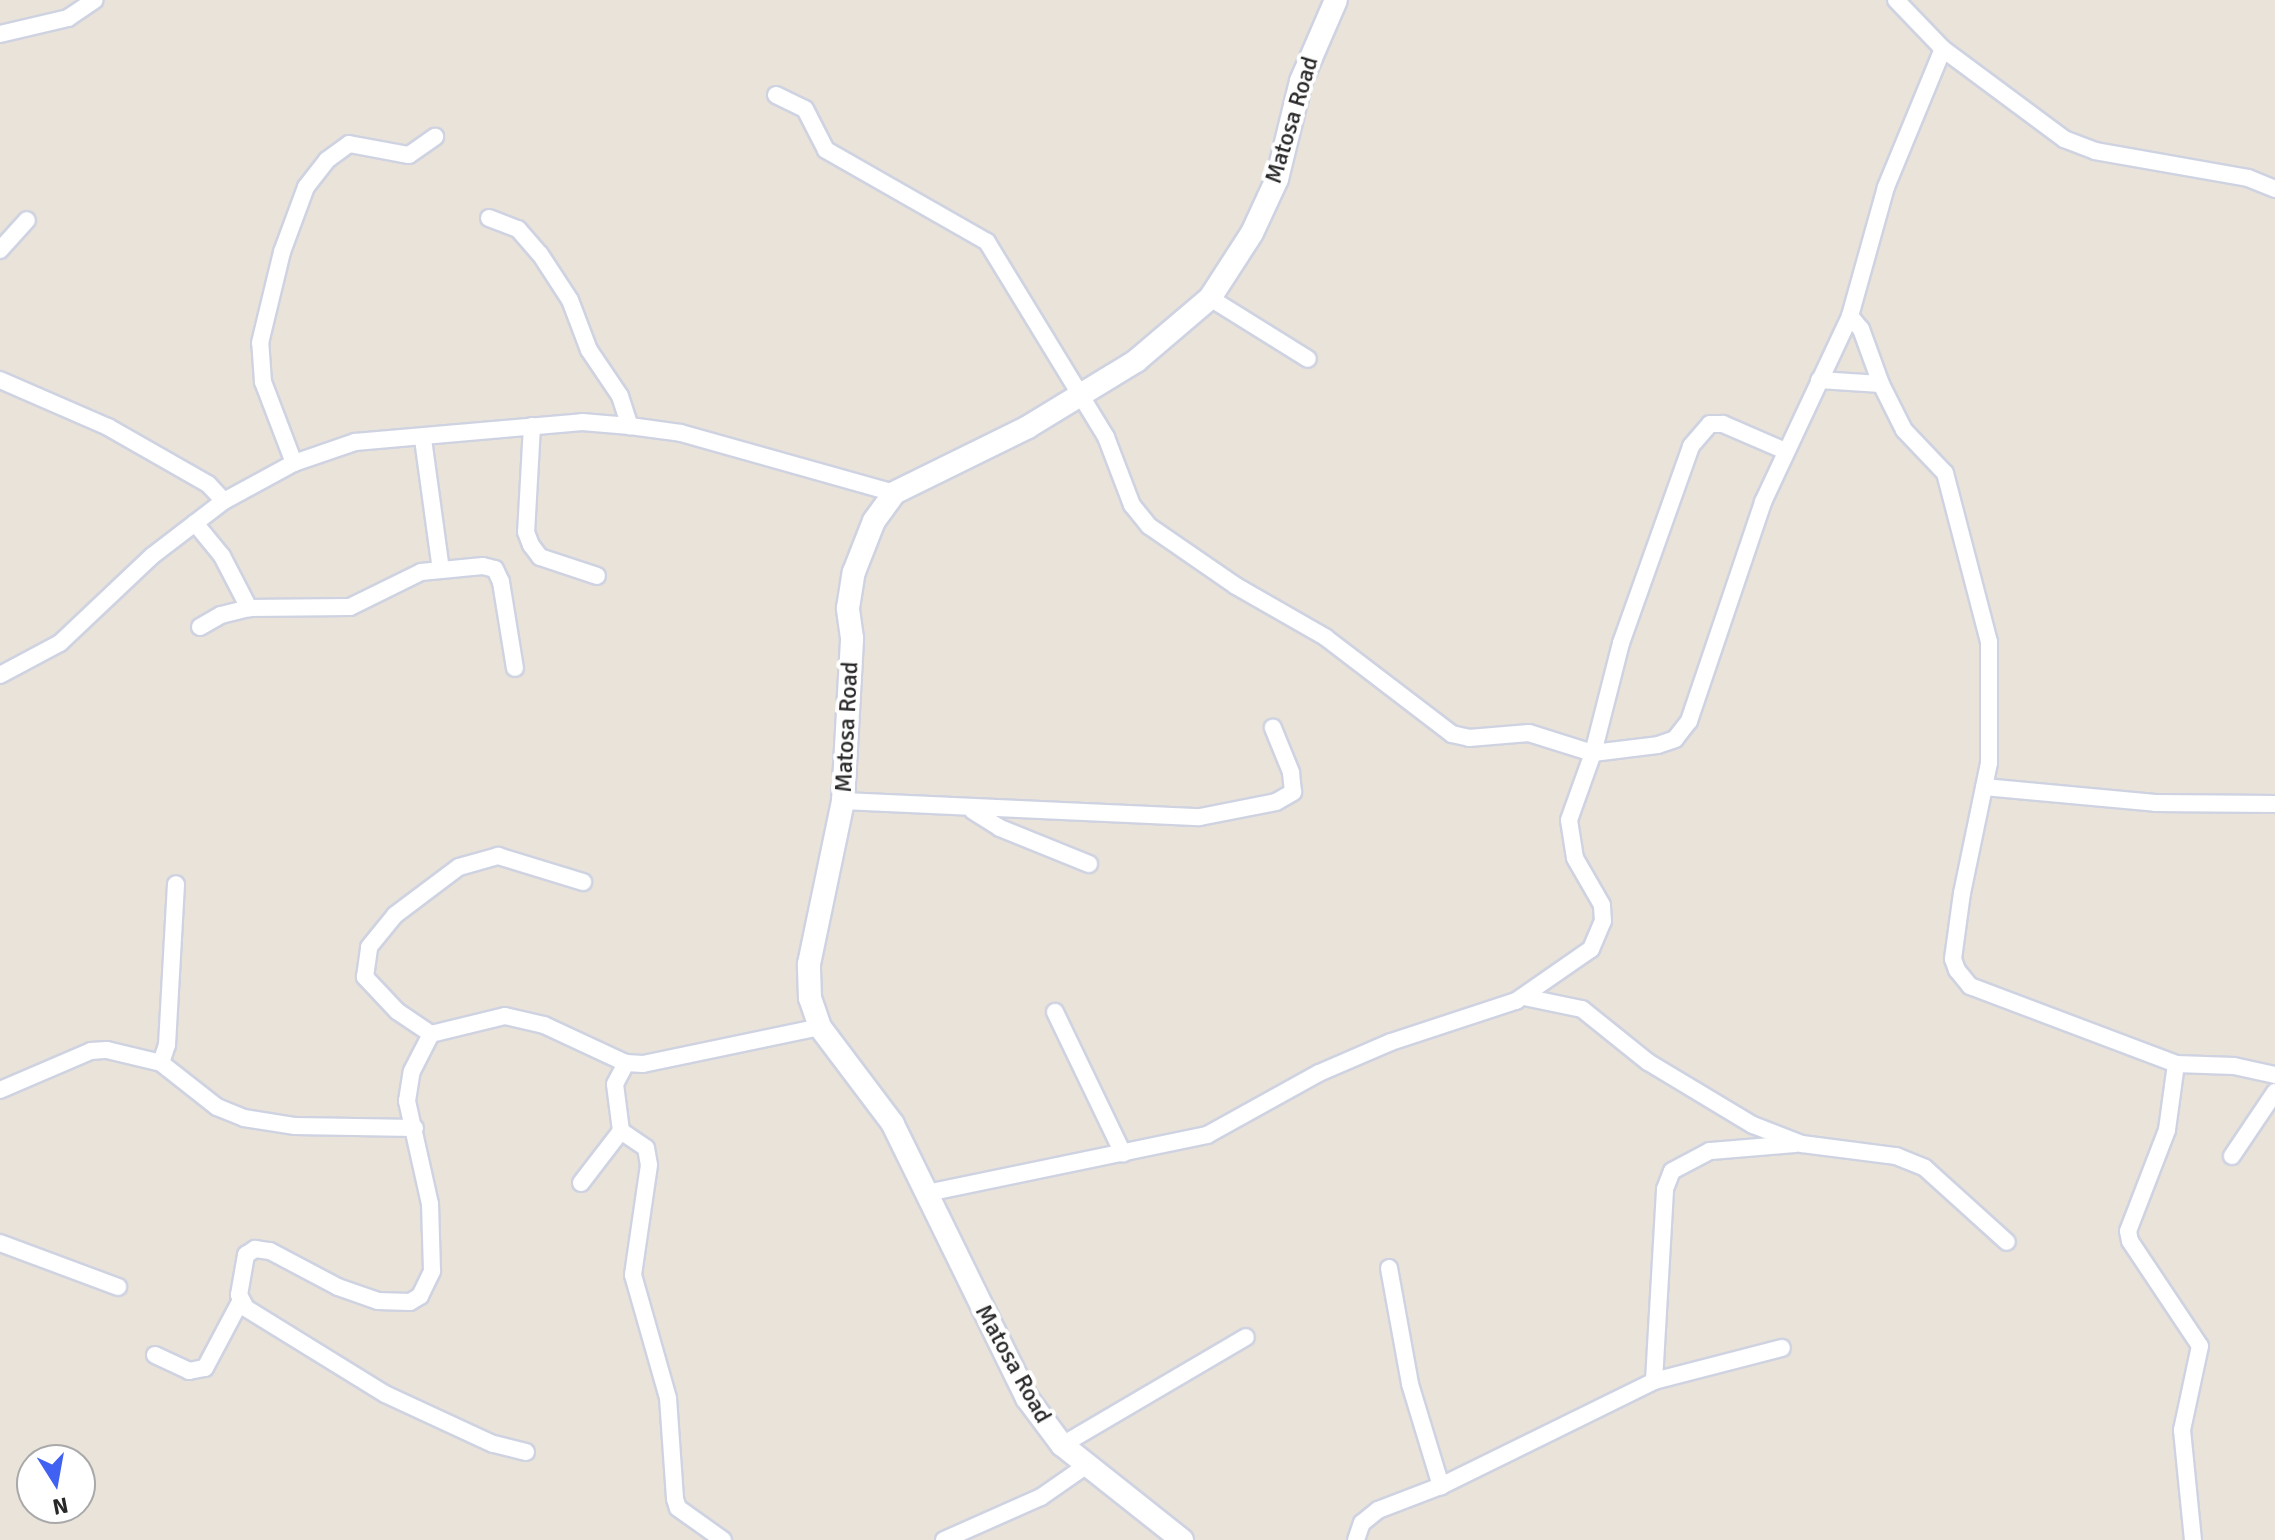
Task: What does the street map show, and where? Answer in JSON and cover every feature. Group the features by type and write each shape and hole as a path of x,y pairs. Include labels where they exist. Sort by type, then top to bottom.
{"street":[{"path":"0,34 68,18 95,0"},
{"name":"Matosa Road","path":"1182,1540 1062,1445 1027,1398 893,1124 820,1027 810,998 809,964 836,853 843,801 852,638 848,608 865,542 894,493 1028,427 1136,361 1210,298 1252,233 1277,179 1301,81 1336,0"},
{"path":"1896,0 1943,49 2011,105 2079,147 2248,178 2275,189"},
{"path":"776,95 805,109 826,150 987,242 1078,396 1106,437 1132,505 1177,548 1325,637 1452,734 1469,738 1529,733 1593,753 1675,739 1689,721 1783,450 1850,316 1886,187 1943,49"},
{"path":"294,463 263,382 260,343 282,252 306,187 327,160 349,144 409,155 435,137"},
{"path":"489,218 518,229 540,254 570,300 589,350 620,396 630,426"},
{"path":"0,250 27,220"},
{"path":"1210,298 1308,359"},
{"path":"1850,316 1861,329 1881,384 1904,430 1937,462 1952,488 1989,642 1984,787 1953,959 1963,979 2176,1064 2222,1064 2275,1075"},
{"path":"0,380 108,427 208,484 224,501"},
{"path":"1819,380 1881,384"},
{"path":"927,1193 1207,1135 1348,1061 1524,997 1591,949 1599,936 1602,905 1575,858 1568,830 1593,753 1621,643 1697,434 1710,424 1723,424 1783,450"},
{"path":"532,426 526,532 531,545 549,561 597,576"},
{"path":"0,675 60,643 224,501 294,463 355,442 423,439 532,426 630,426 681,433 894,493"},
{"path":"423,439 441,570"},
{"path":"195,523 222,556 249,608"},
{"path":"200,627 221,615 249,608 350,607 421,572 495,569 515,668"},
{"path":"843,801 973,811 1179,818 1276,802 1287,799 1293,783 1273,728"},
{"path":"1984,787 2155,803 2275,804"},
{"path":"973,811 1000,828 1089,864"},
{"path":"583,882 498,856 459,867 395,915 369,947 365,977 397,1011 431,1034 505,1016 544,1025 626,1063 663,1063 820,1027"},
{"path":"161,1063 167,1045 176,884"},
{"path":"1524,997 1582,1009 1648,1062 1670,1071 1724,1112 1802,1144"},
{"path":"1055,1012 1123,1153"},
{"path":"155,1355 189,1371 205,1368 240,1302 246,1255 255,1249 270,1251 338,1287 378,1301 410,1302 420,1296 432,1271 431,1220 415,1128 407,1101 412,1071 431,1034"},
{"path":"0,1090 91,1051 120,1051 161,1063 217,1107 244,1118 295,1126 415,1128"},
{"path":"581,1183 621,1131 615,1084 626,1063"},
{"path":"2176,1064 2167,1130 2128,1231 2130,1241 2200,1346 2182,1430 2193,1540"},
{"path":"2232,1156 2275,1092"},
{"path":"621,1131 646,1148 649,1165 633,1275 668,1398 675,1499 678,1508 723,1540"},
{"path":"1654,1381 1665,1189 1672,1171 1710,1151 1802,1144 1896,1156 1925,1168 2007,1242"},
{"path":"0,1243 118,1287"},
{"path":"1389,1268 1410,1384 1441,1486"},
{"path":"240,1302 385,1394 493,1444 526,1452"},
{"path":"1062,1445 1246,1337"},
{"path":"1356,1540 1362,1523 1378,1510 1441,1486 1654,1381 1782,1348"},
{"path":"944,1540 1041,1497 1087,1465"}]}
